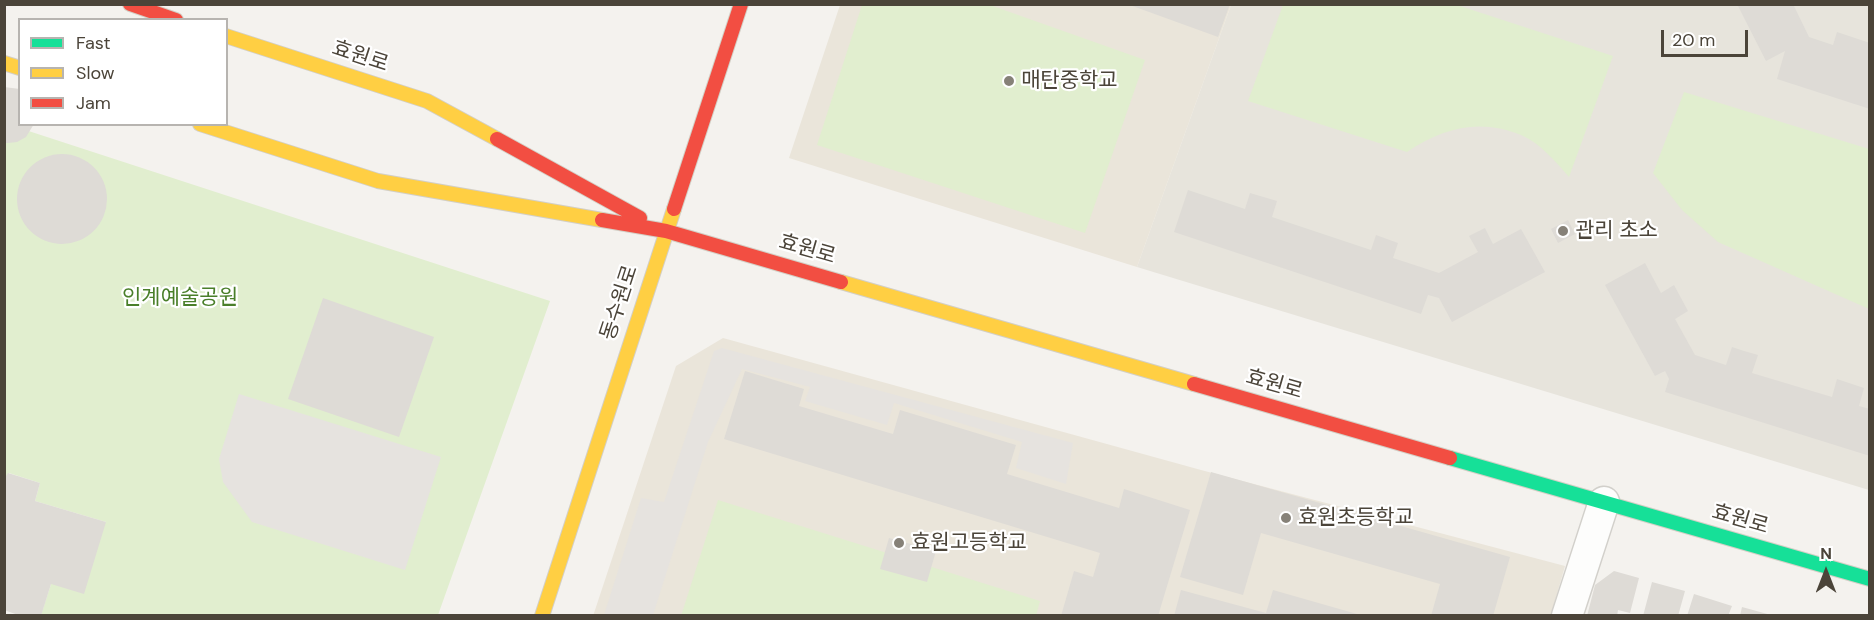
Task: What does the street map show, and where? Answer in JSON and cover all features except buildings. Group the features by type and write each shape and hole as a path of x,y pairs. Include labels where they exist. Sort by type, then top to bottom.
{"street":[{"path":"130,4 170,18"},
{"name":"동수원로","path":"542,615 741,4"},
{"name":"효원로","path":"228,37 427,100 666,231"},
{"name":"효원로","path":"206,126 378,181 666,231 1869,579"},
{"path":"1567,615 1604,502"}],"shaded area":[{"name":"매탄중학교","path":"840,5 1231,5 1137,267 789,158"},
{"path":"1231,5 1869,5 1869,490 1137,267"},
{"name":"효원고등학교","path":"723,338 1201,470 1565,566 1551,615 593,616 676,366"},
{"path":"722,348 1073,443 1066,484 1016,468 1022,442 894,403 887,425 805,401 810,387 742,369 708,442 653,615 604,615 641,498 664,502 714,351"},
{"path":"239,394 441,457 405,570 252,522 223,482 219,459"}],"green space":[{"name":"매탄중학교","path":"862,5 990,5 1145,60 1085,233 817,145"},
{"path":"1283,5 1457,5 1613,56 1569,177 1547,153 1528,138 1491,127 1462,128 1448,132 1407,152 1248,101"},
{"path":"1684,92 1869,149 1869,309 1718,242 1682,210 1653,173"},
{"name":"인계예술공원","path":"4,123 550,301 438,615 41,615 51,584 106,522 35,501 40,483 9,473 5,479"},
{"path":"718,500 1040,601 1036,616 681,616"}],"traffic: fast":[{"path":"1450,458 1870,579"}],"traffic: slow":[{"path":"228,37 427,101 497,139"},
{"path":"4,63 18,67"},
{"path":"206,126 378,181 602,220"},
{"path":"542,616 674,209"},
{"path":"841,282 1194,384"}],"traffic: jam":[{"path":"130,4 170,18"},
{"path":"674,209 741,4"},
{"path":"497,139 640,218"},
{"path":"602,220 666,231 841,282"},
{"path":"1194,384 1450,458"}],"place":[{"name":"매탄중학교","path":"1009,81"},
{"name":"관리 초소","path":"1563,231"},
{"name":"효원초등학교","path":"1286,518"},
{"name":"효원고등학교","path":"899,543"}]}
